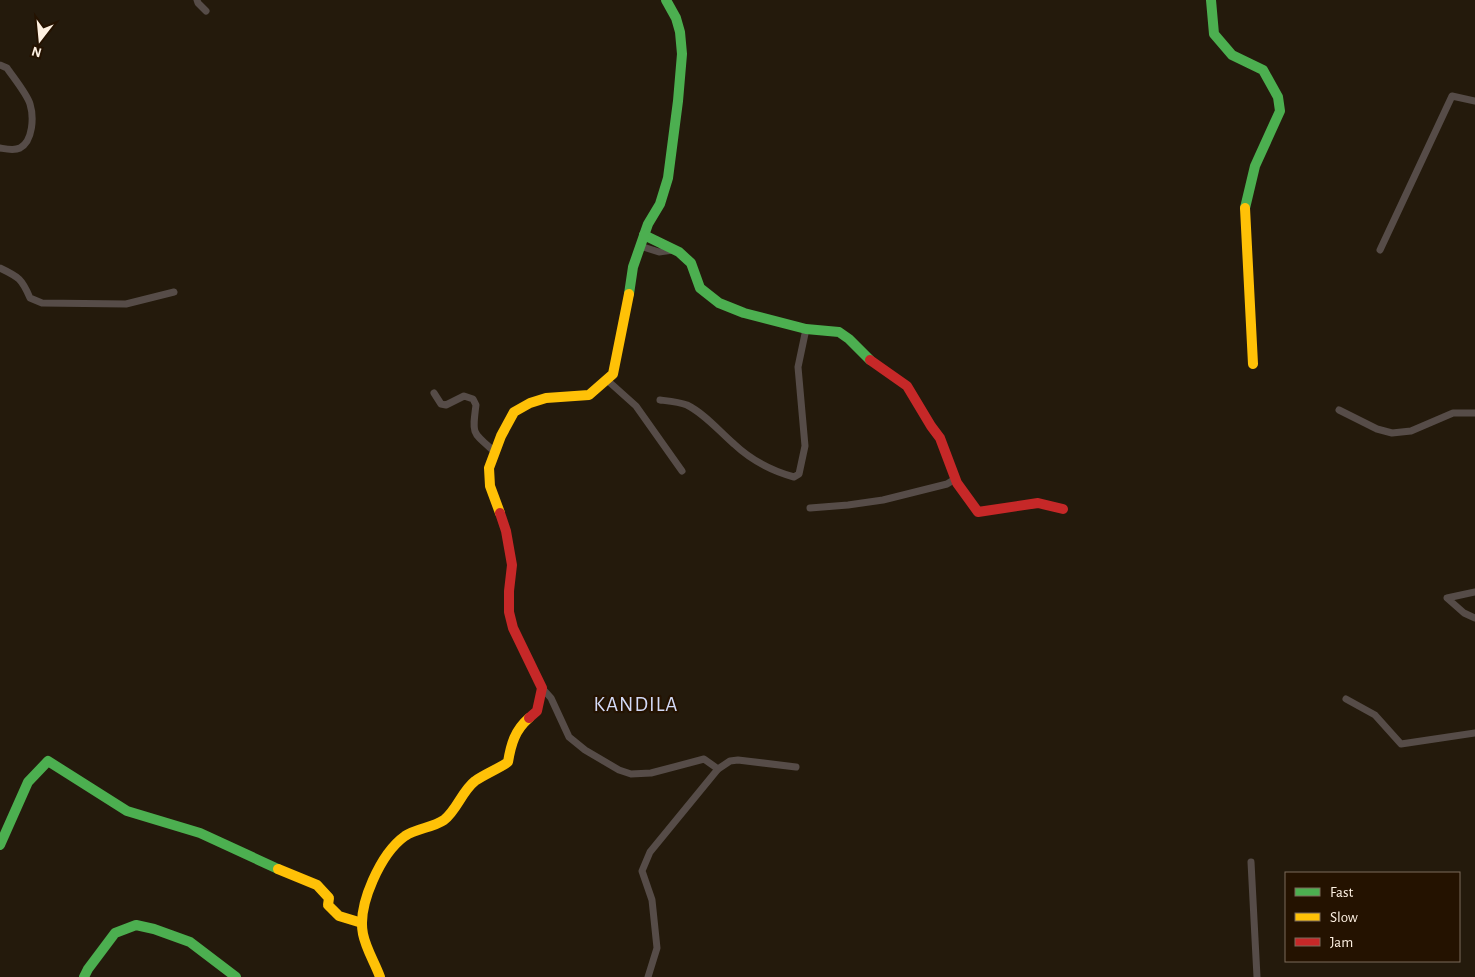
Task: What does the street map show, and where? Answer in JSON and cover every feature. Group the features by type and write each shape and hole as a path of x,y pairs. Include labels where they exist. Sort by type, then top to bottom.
{"street":[{"path":"197,0 206,11"},
{"path":"666,0 676,18 680,32 682,54 668,178 660,204 648,224 634,267 613,374 589,395 546,398 530,403 514,412 500,436 489,468 490,486 506,531 512,565 509,612 513,628 542,688 551,698 569,737 585,750 619,770 631,774 651,773 704,759 718,769"},
{"path":"1211,0 1214,34 1232,55 1263,70 1278,97 1280,111 1255,166 1245,209 1253,364"},
{"path":"0,65 6,68 30,103 32,120 28,140 20,148 12,150 0,148"},
{"path":"1380,250 1452,96 1475,101"},
{"path":"644,235 675,250 691,263 700,288 719,303 744,314 806,329 839,332 849,339 872,362 907,386 931,426 936,430 944,443 955,479 978,512 1038,503 1063,509"},
{"path":"640,246 659,252 675,250"},
{"path":"0,268 24,283 30,298 42,303 126,304 174,292"},
{"path":"660,400 686,405 715,424 735,445 750,457 777,472 794,477 799,474 805,446 798,367 806,329"},
{"path":"607,380 636,406 682,471"},
{"path":"434,392 441,404 446,405 464,396 473,399 476,405 473,429 478,437 495,452"},
{"path":"1339,410 1377,429 1392,433 1411,431 1453,413 1475,412"},
{"path":"810,508 883,500 947,484 955,479"},
{"path":"1475,592 1447,598 1464,613 1475,618"},
{"path":"380,977 363,935 362,923 364,906 371,884 387,855 404,836 438,824 450,815 474,782 501,768 508,762 511,743 517,731 537,711 542,688"},
{"path":"1346,699 1375,715 1401,744 1475,733"},
{"path":"648,977 657,948 652,900 642,871 650,852 718,769 730,761 738,760 796,767"},
{"path":"0,845 28,782 48,761 127,810 200,833 317,885 329,898 328,905 339,916 362,923"},
{"path":"1251,862 1257,977"},
{"path":"84,977 108,940 115,933 136,925 154,929 190,942 236,977"}],"traffic: fast":[{"path":"629,294 633,267 648,224 660,204 668,178 678,101 682,54 680,32 676,18 666,0"},
{"path":"1211,0 1214,34 1232,55 1263,70 1278,97 1280,111 1255,166 1245,208"},
{"path":"644,235 679,252 691,263 700,288 719,303 744,313 806,329 839,332 849,339 870,360"},
{"path":"0,845 28,782 48,761 127,811 200,833 278,869"},
{"path":"84,977 115,933 136,925 154,929 190,942 236,977"}],"traffic: slow":[{"path":"1245,208 1253,364"},
{"path":"500,513 490,486 489,468 501,436 514,412 530,403 546,398 589,395 613,374 629,294"},
{"path":"380,977 364,940 362,922 367,895 387,854 405,836 444,820 449,816 470,785 508,762 514,738 520,727 529,718"},
{"path":"278,869 317,885 329,898 328,905 339,916 362,923"}],"traffic: jam":[{"path":"870,360 907,386 940,438 957,483 978,512 1038,503 1063,509"},
{"path":"500,513 506,531 512,565 509,612 513,628 542,688 537,711 529,718"}],"district":[{"name":"KANDILA","path":"636,704"}]}
